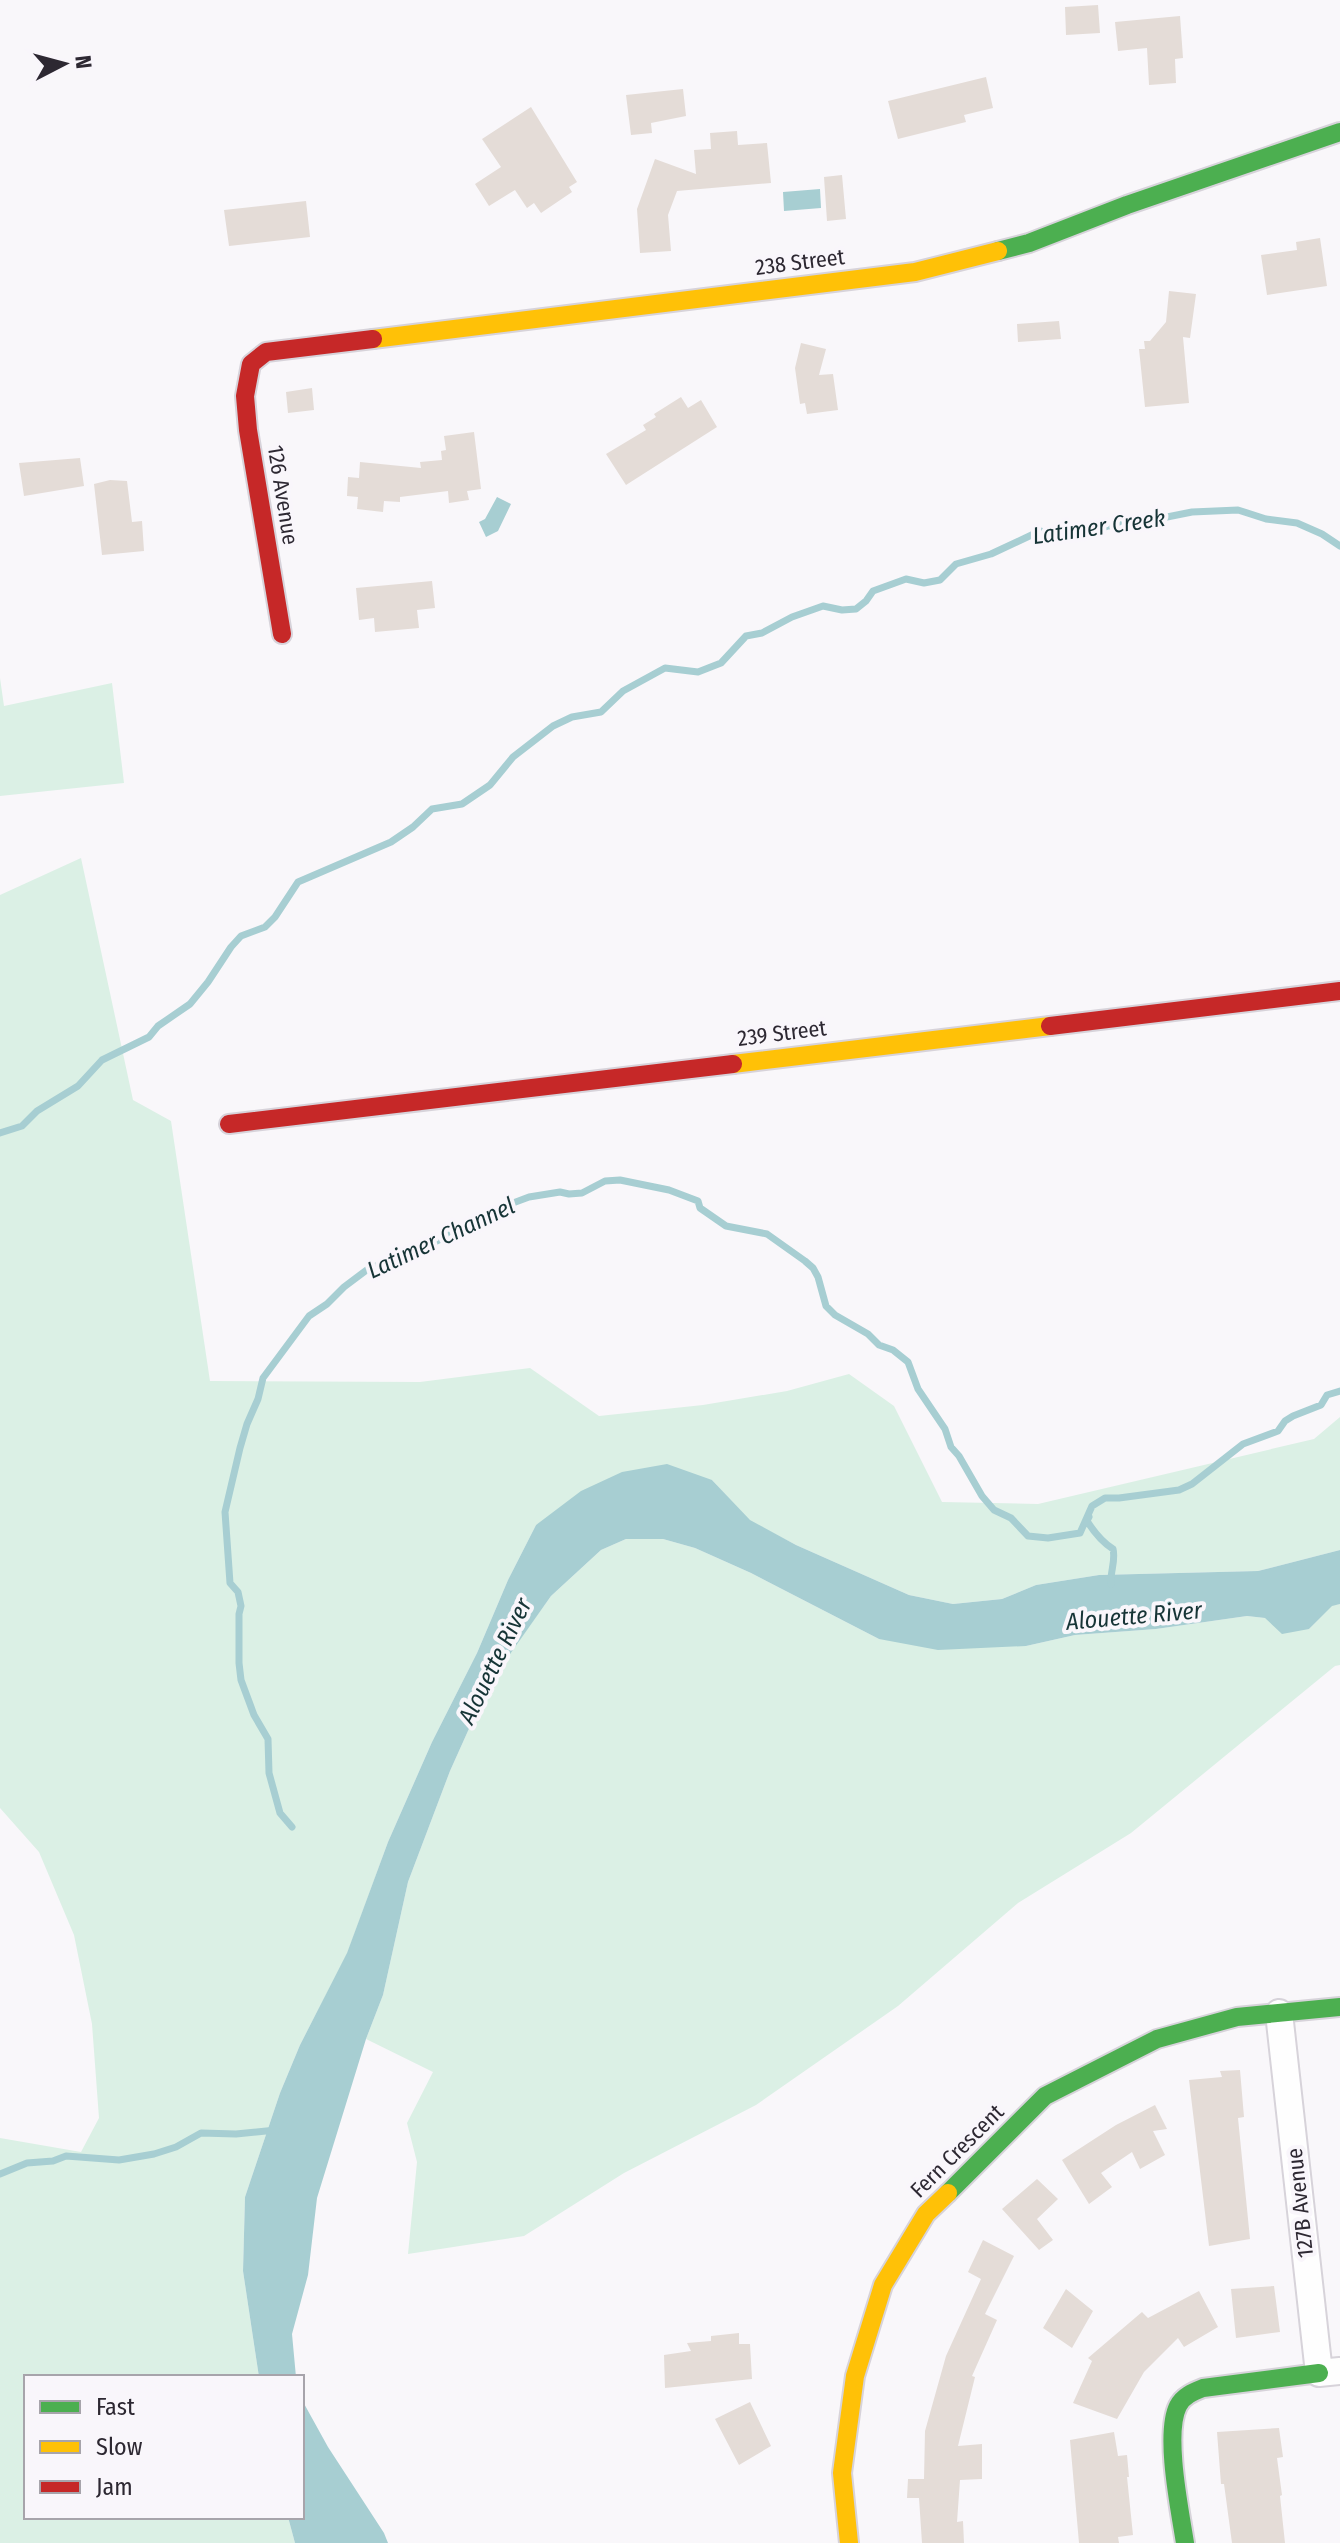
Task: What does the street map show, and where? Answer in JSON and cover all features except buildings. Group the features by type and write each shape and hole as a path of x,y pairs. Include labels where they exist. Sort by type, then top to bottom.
{"street":[{"name":"238 Street","path":"251,364 266,352 915,272 1029,243 1127,205 1340,132"},
{"name":"126 Avenue","path":"251,364 245,396 248,430 282,634"},
{"name":"239 Street","path":"229,1124 1340,991"},
{"name":"Fern Crescent","path":"849,2543 842,2473 855,2376 883,2285 926,2214 1045,2096 1157,2039 1237,2017 1340,2007"},
{"name":"127B Avenue","path":"1279,2013 1329,2372"},
{"path":"1185,2543 1172,2427 1177,2408 1188,2394 1203,2388 1329,2372"}],"green space":[{"path":"0,678 4,706 112,683 124,783 0,796"},
{"path":"81,858 133,1100 171,1121 210,1381 420,1382 530,1368 599,1416 703,1405 787,1391 849,1374 894,1406 942,1502 1038,1504 1314,1439 1340,1417 1340,1550 1258,1571 1099,1575 1036,1585 1002,1599 953,1604 909,1595 796,1545 750,1521 712,1480 536,1525 432,1742 388,1842 347,1954 300,2045 280,2093 245,2197 243,2271 259,2375 24,2375 24,2519 289,2519 295,2543 0,2543 0,2138 81,2152 99,2118 92,2024 74,1935 39,1852 0,1808 0,895"},
{"path":"626,1539 663,1539 695,1548 751,1573 879,1639 1026,1646 1075,1635 1156,1629 1247,1616 1309,1629 1332,1605 1340,1604 1340,1665 1131,1833 1018,1903 898,2006 756,2105 624,2173 524,2236 408,2254 417,2162 407,2123 433,2072 366,2039 383,1995 408,1882 450,1771 472,1722 508,1656 551,1596 601,1550"}],"water":[{"path":"820,189 821,208 784,211 783,192"},
{"path":"497,497 511,504 498,531 486,537 479,522 485,519"},
{"name":"Alouette River","path":"667,1464 712,1480 750,1520 796,1545 909,1595 953,1604 1002,1599 1036,1585 1099,1575 1258,1571 1340,1550 1340,1604 1332,1606 1309,1629 1282,1634 1265,1618 1247,1616 1156,1629 1075,1635 1026,1646 938,1650 879,1639 751,1573 695,1548 663,1539 626,1539 601,1550 551,1596 508,1657 472,1722 450,1771 408,1882 383,1995 366,2039 317,2198 308,2275 292,2334 296,2375 259,2375 243,2271 245,2197 280,2093 300,2045 347,1953 388,1842 432,1742 536,1525 581,1491 622,1472"},
{"path":"304,2404 388,2543 295,2543 289,2519 304,2519"}],"waterway":[{"name":"Latimer Creek","path":"0,1133 22,1126 37,1111 78,1086 102,1060 149,1037 158,1026 190,1004 231,947 241,936 265,927 298,882 391,842 432,809 462,804 490,785 513,757 553,726 572,717 601,712 623,691 665,668 698,672 721,663 746,636 762,633 792,617 823,606 856,609 873,591 906,579 924,583 940,580 956,564 991,554 1040,531 1065,537 1108,526 1192,512 1238,510 1266,519 1297,523 1340,546"},
{"name":"Latimer Channel","path":"292,1827 280,1813 269,1773 268,1739 254,1715 241,1680 241,1606 238,1592 230,1583 225,1512 247,1424 263,1378 309,1316 368,1269 422,1249 481,1215 529,1197 560,1192 582,1193 605,1181 620,1180 669,1190 698,1201 700,1208 726,1226 767,1234 813,1268 826,1306 835,1315 908,1362 918,1389 945,1429 951,1447 982,1496 994,1510 1011,1518 1028,1536 1048,1538 1080,1533 1092,1506 1105,1498 1179,1490 1192,1484 1243,1444 1278,1431 1285,1421 1321,1405 1327,1395 1340,1391"},
{"name":"Latimer Channel","path":"1089,1517 1087,1521 1092,1529 1113,1549 1111,1584"},
{"name":"Latimer Creek","path":"0,2174 27,2163 53,2161 66,2156 119,2160 154,2154 176,2147 201,2133 276,2130"}],"traffic: fast":[{"path":"998,251 1029,243 1127,205 1340,132"},
{"path":"948,2193 1045,2096 1157,2039 1237,2017 1340,2007"},
{"path":"1185,2543 1172,2435 1180,2403 1203,2388 1319,2373"}],"traffic: slow":[{"path":"373,339 915,272 998,251"},
{"path":"733,1064 1050,1026"},
{"path":"849,2543 842,2473 855,2376 883,2285 926,2214 948,2193"}],"traffic: jam":[{"path":"282,634 248,430 245,396 251,364 266,352 373,339"},
{"path":"1050,1026 1340,991"},
{"path":"229,1124 733,1064"}]}
